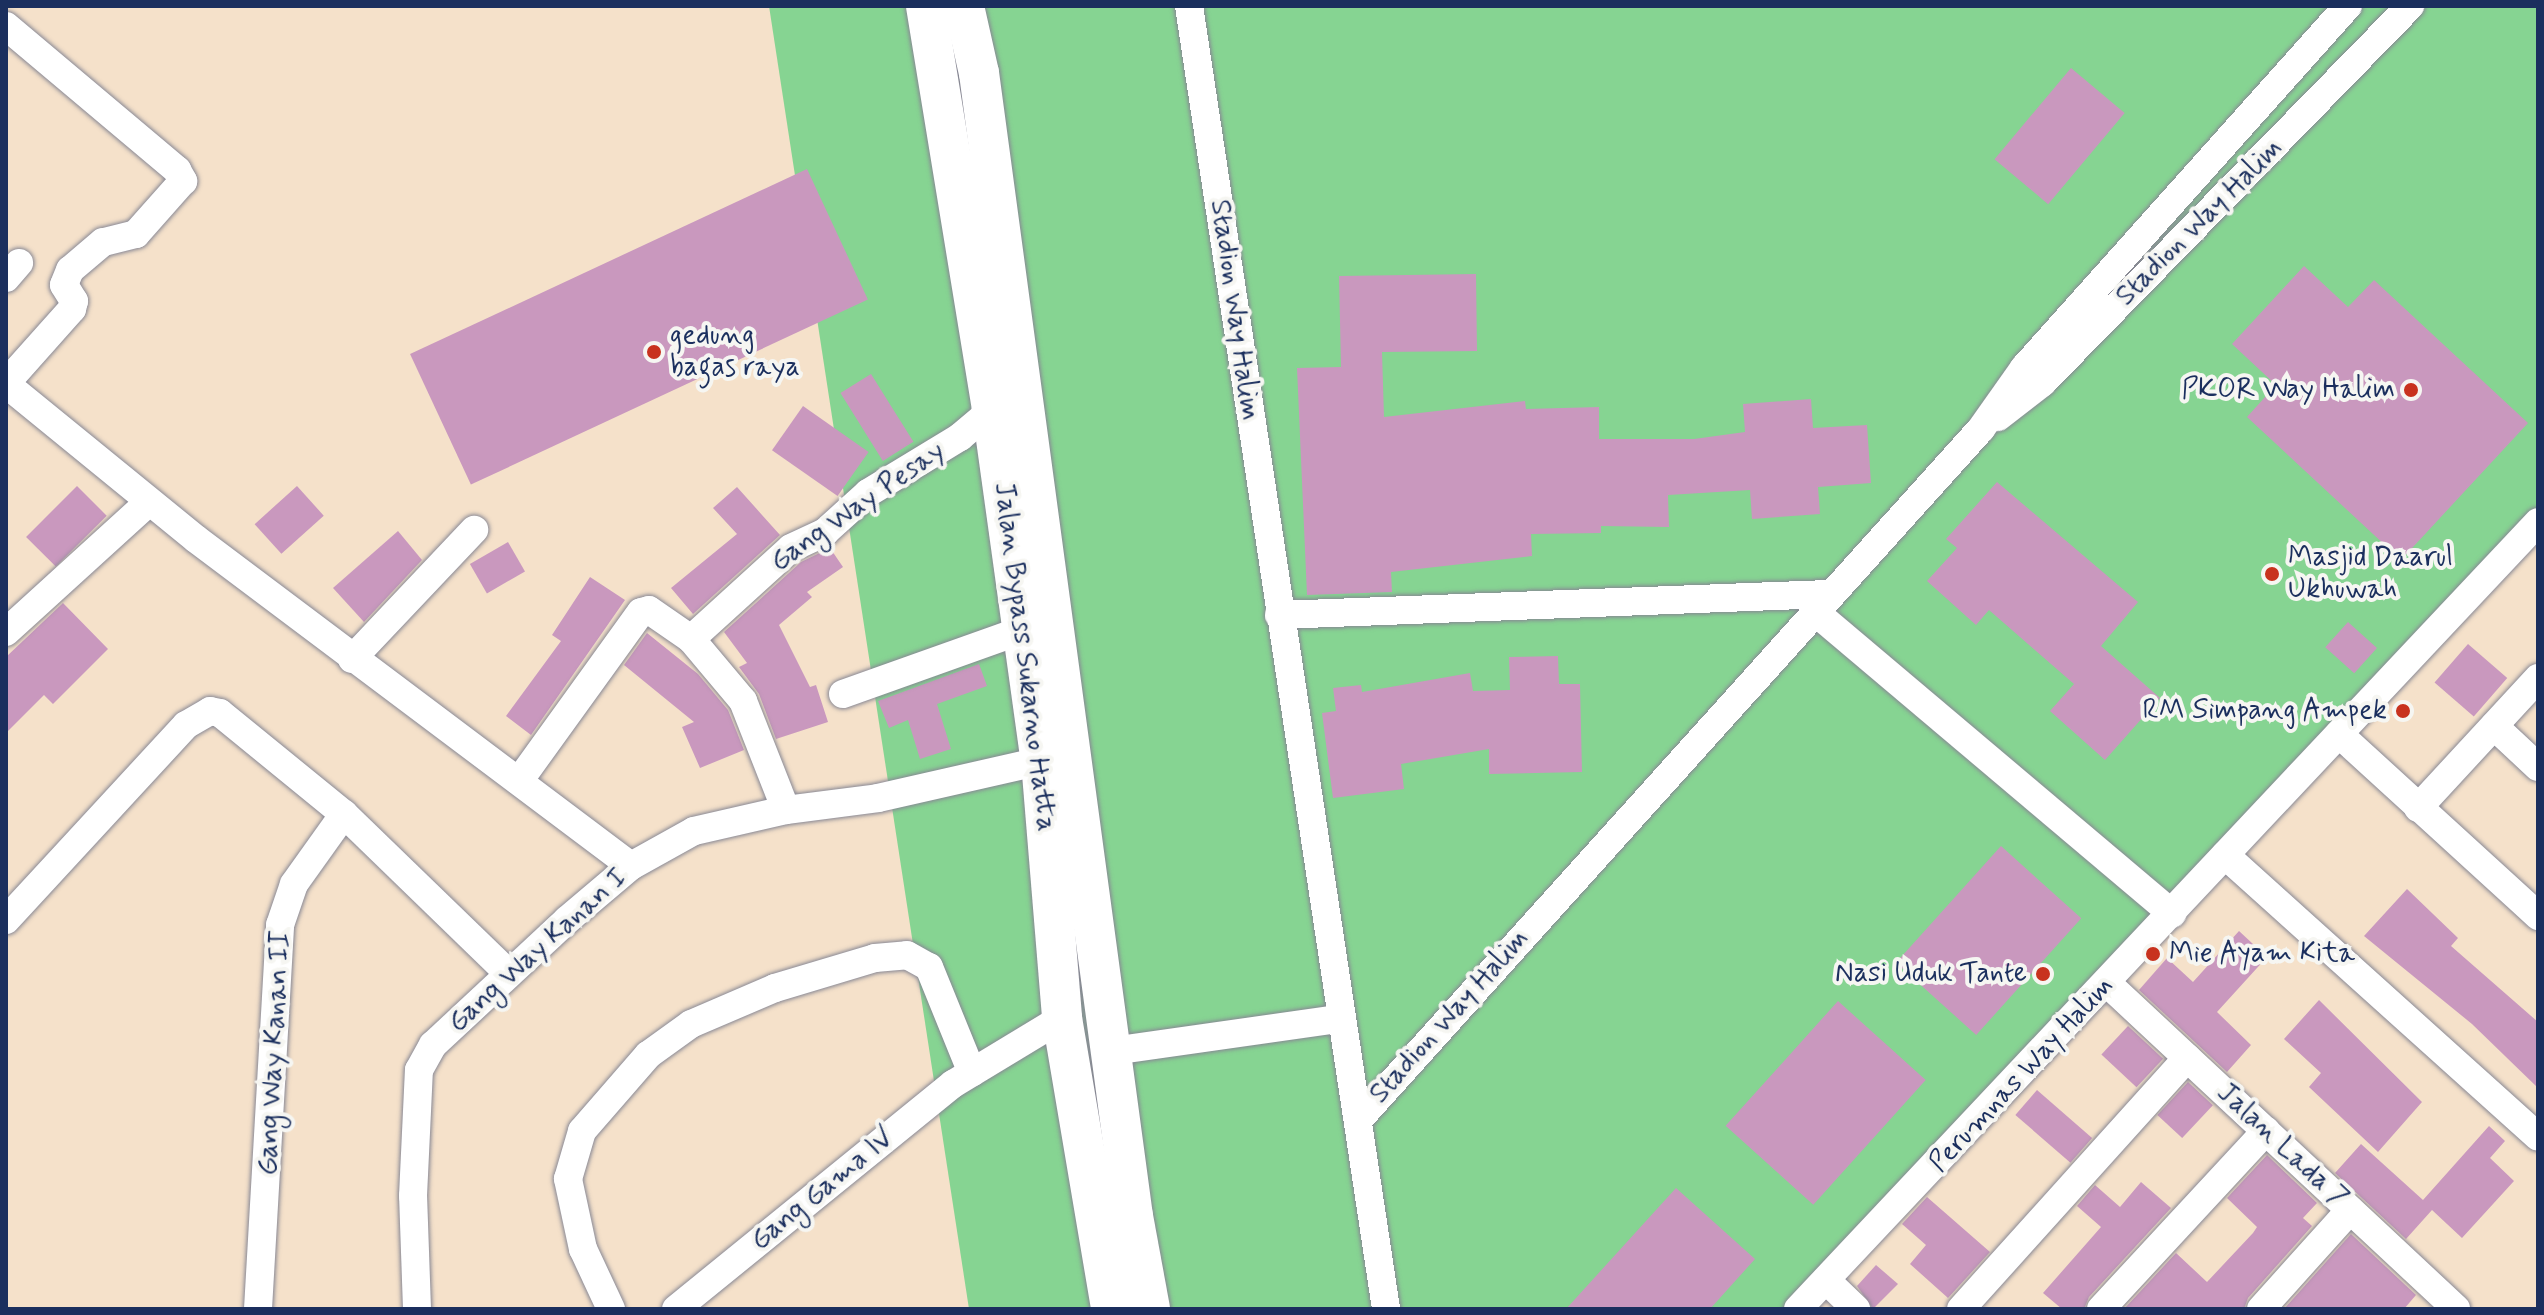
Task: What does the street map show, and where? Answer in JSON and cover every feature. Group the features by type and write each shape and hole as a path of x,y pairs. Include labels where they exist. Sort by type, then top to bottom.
{"highway":[{"name":"Jalan Bypass Sukarno Hatta","path":"926,6 992,410 1041,761 1062,1018 1111,1309"},
{"name":"Jalan Bypass Sukarno Hatta","path":"964,6 985,119 1150,1309"}],"street":[{"name":"Stadion Way Halim","path":"1189,6 1339,1019 1361,1117"},
{"name":"Stadion Way Halim","path":"1361,1117 1981,429 2024,368 2166,205 2348,6"},
{"name":"Stadion Way Halim","path":"1981,429 2042,383 2410,6"},
{"path":"6,26 177,170 183,181 136,234 103,242 70,270 64,285 74,301 72,309 6,383 149,502 352,659 631,866"},
{"path":"2260,102 2291,131"},
{"path":"2166,205 2193,230"},
{"name":"Gang Way Pesay","path":"691,639 791,548 825,532 868,493 960,437 992,410"},
{"path":"6,632 149,502"},
{"name":"Perumnas Way Halim","path":"1798,1309 2108,984 2538,522"},
{"path":"352,659 474,530"},
{"path":"1279,615 1822,602 2172,914"},
{"path":"519,781 641,612 660,612 691,639 743,701 786,810"},
{"path":"843,694 1023,630"},
{"path":"2418,808 2538,678"},
{"path":"6,920 200,712 220,713 344,814 508,973"},
{"path":"2494,726 2538,767"},
{"path":"2339,734 2538,916"},
{"name":"Gang Way Kanan I","path":"417,1309 413,1196 419,1070 433,1045 508,973 631,866 694,831 786,810 878,798 1041,761"},
{"name":"Gang Way Kanan II","path":"258,1309 280,925 294,884 344,814"},
{"path":"2225,855 2538,1137"},
{"path":"611,1309 583,1249 568,1179 582,1131 648,1055 691,1024 775,988 875,958 907,955 929,967 972,1073"},
{"name":"Jalan Lada 7","path":"2108,984 2350,1210 2439,1304"},
{"name":"Gang Gama IV","path":"676,1309 972,1073 1062,1018"},
{"path":"1113,1051 1339,1019"},
{"path":"1961,1309 2187,1058"},
{"path":"1361,1117 1386,1309"},
{"path":"2101,1309 2266,1131"},
{"path":"2261,1309 2350,1210"},
{"path":"1826,1280 1856,1309"}],"green space":[{"name":"PKOR Way Halim","path":"769,6 2538,6 2538,523 1804,1309 969,1309"}],"building":[{"path":"2071,68 2125,113 2048,204 1995,159"},
{"name":"gedung bagas raya","path":"807,169 868,300 471,485 410,354"},
{"path":"2304,266 2348,307 2374,280 2528,423 2401,560 2247,417 2276,385 2232,344"},
{"path":"1476,274 1477,351 1382,352 1384,417 1525,401 1526,409 1599,407 1599,439 1694,439 1745,432 1743,404 1811,399 1813,428 1867,425 1871,483 1818,487 1820,514 1752,519 1750,490 1668,495 1669,527 1601,526 1601,533 1531,534 1532,556 1391,572 1392,592 1307,595 1297,368 1341,367 1339,276"},
{"path":"871,374 913,442 883,461 840,393"},
{"path":"803,406 869,452 838,496 772,450"},
{"path":"1997,482 2138,602 2101,646 2160,698 2105,760 2050,711 2074,684 1989,610 1976,625 1927,581 1957,548 1946,539"},
{"path":"77,486 107,516 56,567 26,537"},
{"path":"297,486 324,516 281,554 255,524"},
{"path":"737,487 780,535 693,614 671,588 737,534 713,508"},
{"path":"398,531 422,560 364,622 333,588"},
{"path":"508,542 525,571 487,593 470,564"},
{"path":"830,548 843,567 807,592 812,597 779,625 810,687 816,685 828,722 776,739 759,694 739,667 747,663 724,632 801,562"},
{"path":"590,577 625,600 531,735 506,716 561,641 552,635"},
{"path":"63,603 108,649 53,704 44,695 6,733 6,657"},
{"path":"2348,622 2377,648 2354,673 2325,647"},
{"path":"647,633 698,674 728,710 744,750 700,768 682,727 694,722 624,665"},
{"path":"2468,644 2507,678 2474,717 2435,682"},
{"path":"1558,656 1559,684 1580,684 1582,772 1489,774 1489,749 1401,764 1404,789 1333,798 1322,713 1336,711 1333,688 1361,685 1362,692 1470,673 1473,691 1510,690 1509,657"},
{"path":"979,664 987,686 937,704 951,749 920,759 908,720 889,728 878,701"},
{"path":"2001,846 2081,918 1976,1035 1896,963"},
{"path":"2407,889 2458,938 2451,946 2538,1022 2538,1088 2472,1024 2364,936"},
{"path":"2239,931 2267,957 2217,1012 2251,1045 2227,1072 2139,990 2167,958 2193,982"},
{"path":"2319,1000 2422,1102 2378,1152 2309,1087 2321,1073 2284,1039"},
{"path":"1838,1001 1926,1080 1813,1205 1726,1126"},
{"path":"2128,1026 2163,1059 2137,1087 2101,1055"},
{"path":"2188,1082 2213,1105 2182,1138 2157,1115"},
{"path":"2037,1090 2092,1138 2070,1163 2015,1115"},
{"path":"2489,1126 2505,1141 2490,1158 2514,1181 2462,1238 2432,1210 2406,1239 2335,1173 2361,1144 2423,1200"},
{"path":"2267,1155 2317,1203 2303,1218 2312,1226 2248,1298 2244,1309 2124,1309 2176,1253 2207,1282 2253,1233 2257,1227 2227,1198"},
{"path":"2141,1182 2171,1208 2089,1297 2084,1309 2062,1309 2043,1293 2101,1227 2077,1206 2095,1185 2120,1207"},
{"path":"1676,1188 1755,1259 1710,1309 1566,1309"},
{"path":"1927,1197 1990,1252 1948,1298 1910,1264 1926,1245 1902,1224"},
{"path":"2351,1234 2416,1295 2404,1309 2284,1309"},
{"path":"1876,1265 1898,1284 1873,1309 1857,1286"}],"place":[{"name":"gedung bagas raya","path":"654,352"},
{"name":"PKOR Way Halim","path":"2411,390"},
{"name":"Masjid Daarul Ukhuwah","path":"2272,574"},
{"name":"RM Simpang Ampek","path":"2403,711"},
{"name":"Mie Ayam Kita","path":"2153,954"},
{"name":"Nasi Uduk Tante","path":"2043,974"}]}
